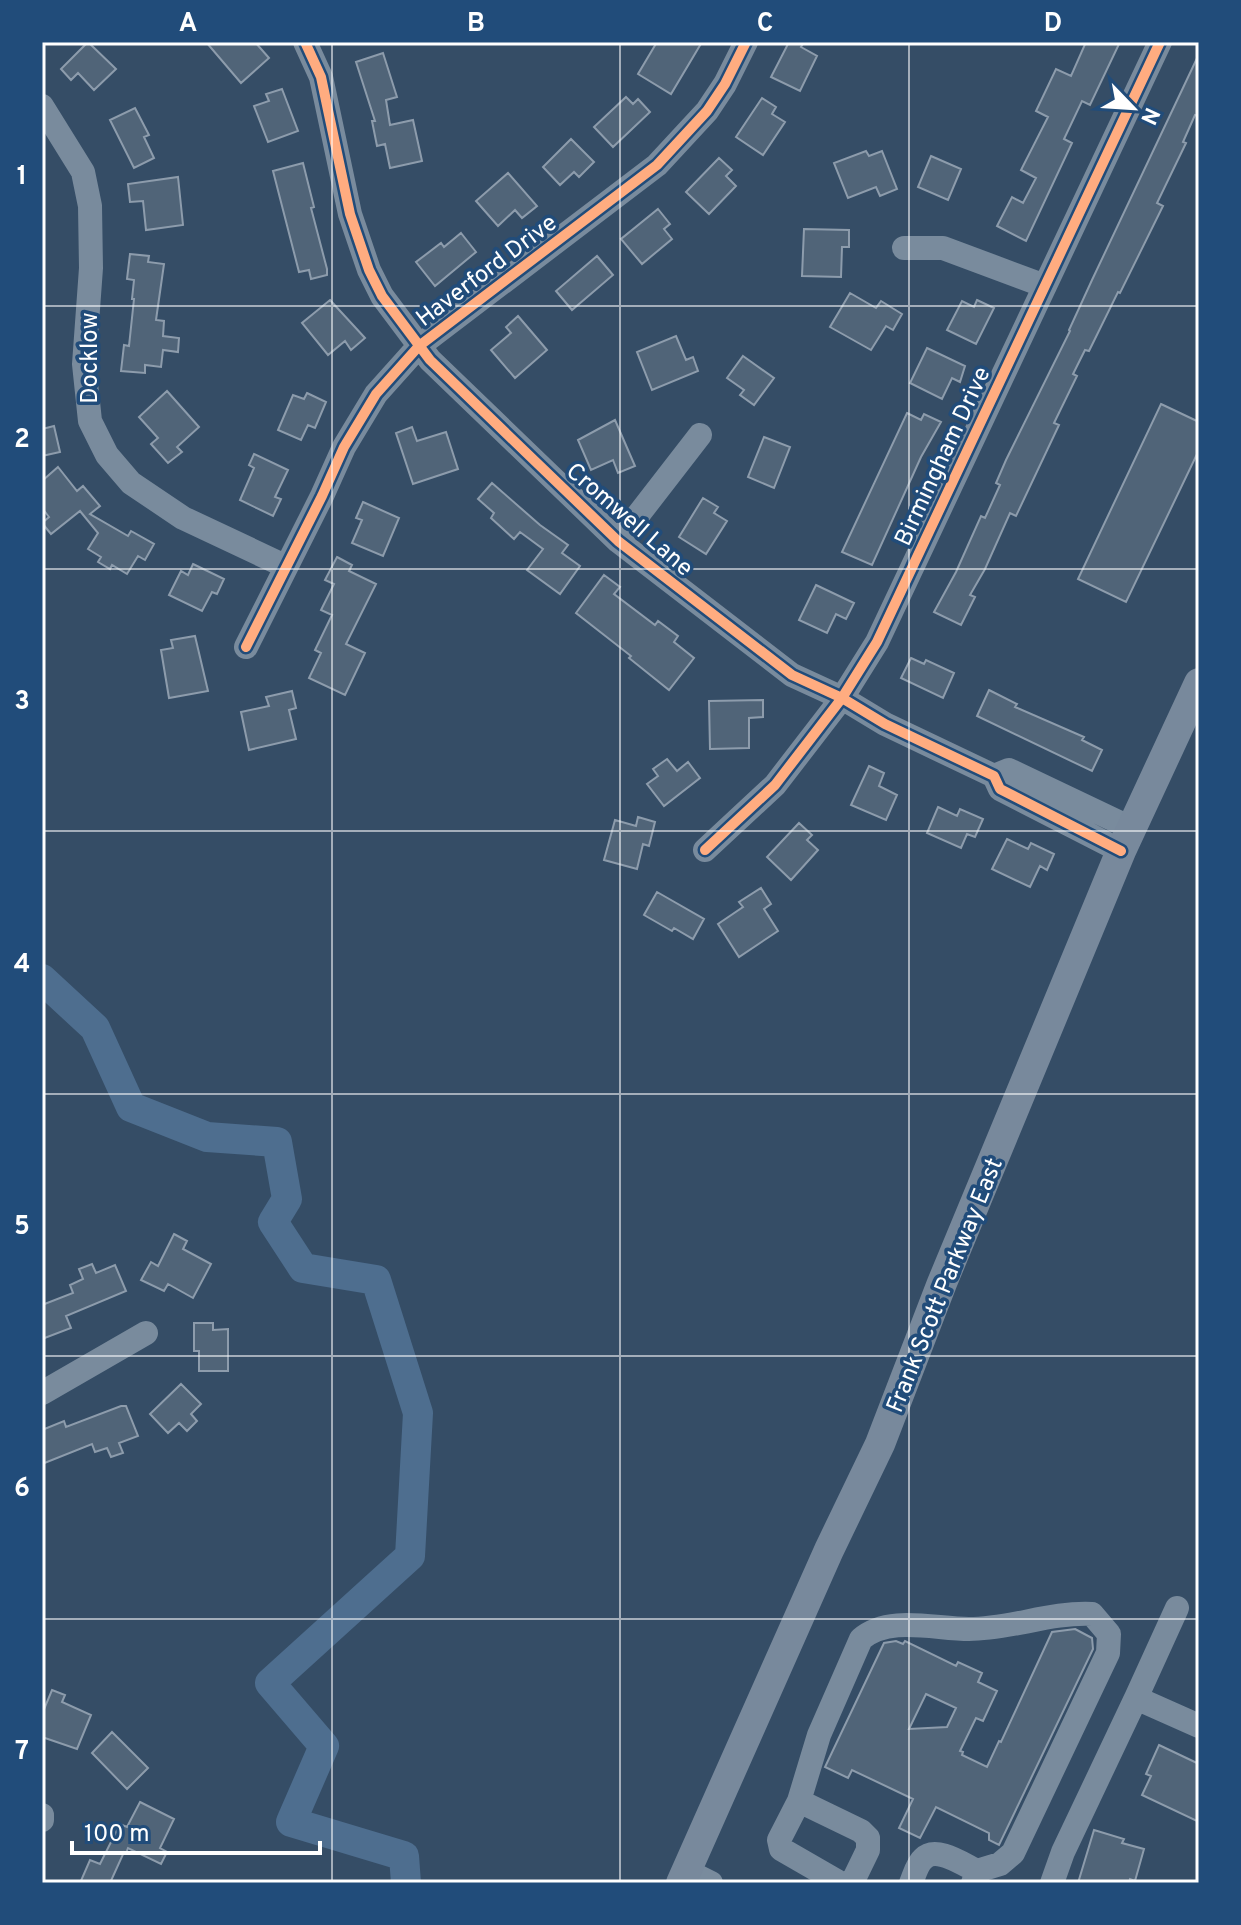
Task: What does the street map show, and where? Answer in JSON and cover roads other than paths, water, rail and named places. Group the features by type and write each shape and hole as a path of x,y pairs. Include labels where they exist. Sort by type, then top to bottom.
{"main road":[{"name":"Frank Scott Parkway East","path":"693,1879 817,1578 880,1444 942,1283 1126,840 1199,683"}],"street":[{"name":"Cromwell Lane","path":"305,42 321,77 350,214 369,270 382,296 419,346 484,414 618,541 792,675 994,776 1009,770 1126,840"},
{"name":"Haverford Drive","path":"246,647 344,447 376,394 419,346 657,165 707,111 746,42"},
{"name":"Birmingham Drive","path":"705,850 775,785 842,698 877,642 1160,42"},
{"name":"Docklow","path":"42,106 83,172 90,206 91,268 84,364 90,421 107,455 131,483 183,518 285,566"},
{"path":"904,248 943,248 1045,286"},
{"path":"618,541 700,435"},
{"path":"42,1393 146,1333"},
{"path":"1052,1883 1063,1852 1177,1608"},
{"path":"840,1883 797,1861 781,1849 779,1840 799,1801 819,1735 861,1639 873,1628 891,1625 973,1629 1040,1617 1092,1614 1109,1634 1108,1653 1013,1853 975,1877 940,1854 930,1855 922,1860 911,1883"},
{"path":"1136,1698 1199,1726"},
{"path":"799,1801 861,1831 868,1838 868,1850 852,1883"}],"waterway":[{"path":"42,979 95,1028 131,1107 207,1137 277,1142 287,1199 273,1222 303,1268 376,1280 418,1413 410,1556 270,1683 324,1746 291,1822 404,1856 406,1883"}]}
